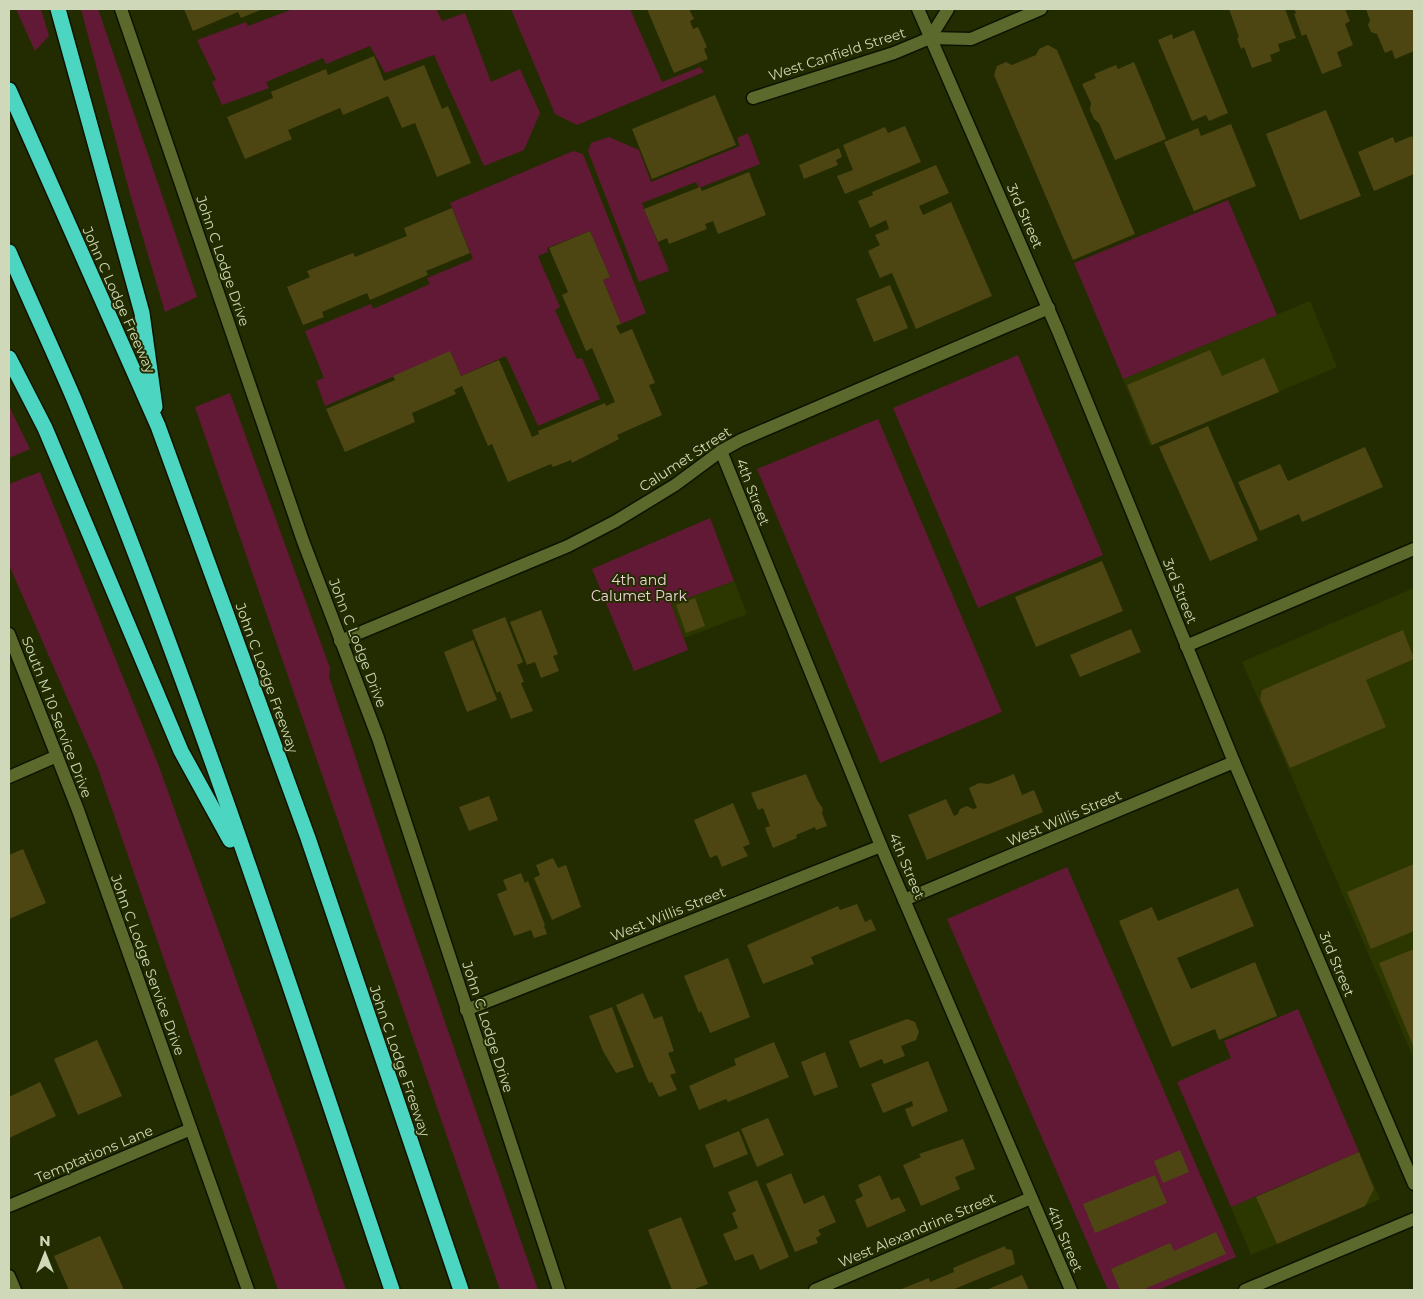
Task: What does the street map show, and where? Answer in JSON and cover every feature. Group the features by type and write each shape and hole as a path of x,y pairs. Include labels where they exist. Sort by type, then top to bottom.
{"highway":[{"path":"58,9 142,313 158,426"},
{"name":"John C Lodge Freeway","path":"9,90 158,426 308,838 461,1290"},
{"path":"9,252 73,398 156,608 252,879 392,1290"},
{"path":"9,358 45,428 181,751 252,879"}],"street":[{"name":"John C Lodge Drive","path":"121,9 303,541 378,738 559,1290"},
{"name":"3rd Street","path":"918,9 1049,308 1234,762 1410,1163 1414,1184"},
{"path":"930,38 948,9"},
{"name":"West Canfield Street","path":"753,98 894,53 930,38 971,38 1042,9"},
{"name":"Calumet Street","path":"340,642 568,546 616,521 675,485 721,451 740,440 1049,308"},
{"name":"4th Street","path":"721,451 904,900 1071,1290"},
{"path":"1186,646 1414,549"},
{"name":"South M 10 Service Drive","path":"9,634 78,810"},
{"path":"9,777 57,756"},
{"name":"West Willis Street","path":"904,900 1234,762"},
{"name":"John C Lodge Service Drive","path":"78,810 191,1129"},
{"name":"West Willis Street","path":"466,1010 882,846"},
{"path":"191,1129 248,1290"},
{"name":"Temptations Lane","path":"9,1206 191,1129"},
{"name":"West Alexandrine Street","path":"815,1290 1031,1198"},
{"path":"1245,1290 1414,1219"},
{"path":"9,1276 15,1290"}],"shaded area":[{"path":"1310,301 1337,367 1150,446 1123,379"},
{"path":"734,581 747,614 684,638 671,604"},
{"path":"1414,588 1414,1059 1242,662"},
{"path":"1359,1152 1380,1199 1251,1255 1231,1207"}],"green space":[{"path":"16,9 41,9 49,36 35,51"},
{"path":"81,9 98,9 197,297 165,312 130,194"},
{"path":"293,9 436,9 442,21 465,13 491,82 520,69 540,113 524,150 484,166 434,55 385,73 370,46 326,64 323,58 266,82 269,88 222,105 212,82 216,80 197,40 246,22 248,26"},
{"path":"511,9 630,9 662,82 700,67 704,72 577,125 555,114"},
{"path":"748,133 760,164 699,188 696,182 642,203 669,271 639,282 588,151 591,143 609,137 639,150 651,182 740,146 737,138"},
{"path":"573,151 583,154 646,313 621,324 603,280 610,277 590,231 547,248 548,252 538,256 560,307 555,310 577,359 582,358 600,399 538,426 506,356 461,376 450,352 325,406 316,381 324,378 305,331 371,304 373,309 430,284 427,278 473,259 450,203"},
{"path":"1228,200 1277,315 1123,379 1074,263"},
{"path":"1018,355 1103,555 978,608 893,408"},
{"path":"230,393 330,668 329,677 403,901 538,1290 500,1290 195,407"},
{"path":"9,406 30,449 9,458"},
{"path":"878,419 1002,712 880,763 757,469"},
{"path":"40,472 158,764 293,1136 346,1290 278,1290 97,766 9,565 9,484"},
{"name":"4th and Calumet Park","path":"710,518 734,581 671,604 688,650 634,671 592,569"},
{"path":"1067,867 1236,1257 1158,1290 1108,1290 947,919"},
{"path":"1298,1009 1359,1152 1231,1207 1177,1082 1231,1058 1224,1041"}],"building":[{"path":"184,9 263,9 241,18 238,12 193,31"},
{"path":"647,9 689,9 694,19 690,21 693,29 698,27 707,47 704,49 708,59 674,73"},
{"path":"1229,9 1285,9 1296,38 1278,44 1280,51 1270,55 1272,61 1252,68 1244,47 1241,49 1237,38 1239,37"},
{"path":"1294,9 1345,9 1350,21 1345,24 1353,45 1337,52 1342,66 1322,74 1306,34 1302,36"},
{"path":"1366,9 1414,9 1414,51 1395,59 1392,50 1385,53 1377,34 1371,32 1368,25 1370,20"},
{"path":"1194,30 1228,113 1209,121 1206,115 1192,121 1158,40 1172,34 1173,39"},
{"path":"1048,45 1057,50 1135,234 1073,260 994,75 997,66 1006,62 1012,65 1036,55 1039,49"},
{"path":"374,56 384,81 424,65 442,109 448,106 471,163 437,177 415,123 402,128 388,96 343,115 340,108 288,130 292,139 245,159 227,117 273,98 271,92 326,69 328,75"},
{"path":"1134,62 1166,139 1115,160 1099,123 1094,119 1090,110 1091,103 1082,84 1096,78 1094,74 1116,65 1118,69"},
{"path":"715,95 736,145 652,179 632,129"},
{"path":"1326,110 1361,196 1300,220 1266,134"},
{"path":"1231,124 1256,186 1194,211 1164,142 1198,128 1201,136"},
{"path":"905,126 921,162 845,194 837,176 853,170 843,145 885,127 888,133"},
{"path":"1412,136 1414,141 1414,174 1374,191 1358,152 1393,137 1395,143"},
{"path":"839,148 842,157 836,160 838,165 804,179 799,165"},
{"path":"936,165 949,193 919,206 923,215 951,202 992,296 916,329 892,273 880,278 868,251 880,245 875,235 889,229 886,220 870,228 858,201 873,195 872,192"},
{"path":"749,172 766,215 718,234 713,221 705,224 707,229 669,244 667,238 658,242 644,209 700,187 702,191"},
{"path":"452,208 470,253 426,271 428,275 370,300 367,293 322,312 324,317 303,325 287,287 310,277 307,271 353,253 355,257 407,236 404,228"},
{"path":"590,231 610,277 603,280 621,324 616,326 620,334 632,329 655,383 649,385 662,415 617,435 619,439 572,463 571,460 553,467 551,464 508,482 492,444 488,446 462,386 454,390 456,394 412,413 415,422 345,452 326,409 395,380 393,376 450,351 461,376 499,360 532,437 539,434 538,431 605,403 606,406 615,402 592,348 586,351 562,295 568,292 549,248"},
{"path":"890,285 908,328 874,342 856,299"},
{"path":"1210,350 1222,376 1264,358 1279,392 1152,445 1127,385"},
{"path":"1208,426 1258,540 1210,561 1159,447"},
{"path":"1365,447 1383,487 1302,522 1299,514 1260,531 1238,482 1280,464 1288,481"},
{"path":"1102,561 1123,611 1036,647 1015,597"},
{"path":"695,598 705,626 686,633 676,605"},
{"path":"541,610 558,654 553,656 559,671 541,678 535,662 527,665 510,622"},
{"path":"505,617 523,662 517,665 524,682 521,683 533,711 511,719 500,691 497,693 472,630"},
{"path":"1131,629 1141,652 1080,677 1070,655"},
{"path":"1403,630 1414,659 1366,680 1386,727 1290,768 1260,699 1262,690"},
{"path":"473,640 497,700 467,712 444,652"},
{"path":"806,774 823,809 822,813 827,826 816,830 815,827 796,835 797,838 773,848 765,828 770,826 763,808 758,810 751,793"},
{"path":"1014,774 1022,795 1034,790 1043,812 927,860 908,815 946,799 954,816 958,814 960,809 967,806 973,809 977,808 969,788 979,783 989,784"},
{"path":"489,796 498,820 469,831 459,807"},
{"path":"733,803 750,844 743,847 748,856 722,867 717,855 710,858 694,820"},
{"path":"23,849 46,903 9,919 9,855"},
{"path":"553,858 558,868 566,865 581,907 552,920 534,878 540,875 536,865"},
{"path":"1414,864 1414,931 1371,949 1347,892"},
{"path":"521,873 525,883 528,881 547,934 534,938 531,930 514,936 497,894 507,890 503,880"},
{"path":"1238,888 1254,926 1177,958 1191,989 1255,962 1277,1016 1219,1040 1215,1029 1172,1047 1119,921 1152,907 1158,921"},
{"path":"857,904 865,922 871,919 876,930 811,957 814,964 763,984 747,945 838,906 840,910"},
{"path":"1414,949 1414,1048 1379,963"},
{"path":"728,958 750,1017 710,1033 701,1011 699,1013 684,976"},
{"path":"643,993 654,1019 662,1016 674,1051 668,1053 676,1073 670,1075 677,1090 659,1097 652,1082 649,1083 616,1005"},
{"path":"612,1007 634,1067 616,1073 603,1051 589,1016"},
{"path":"907,1019 915,1022 919,1032 916,1040 901,1046 905,1056 884,1064 882,1059 860,1068 849,1041"},
{"path":"97,1040 122,1096 78,1115 54,1059"},
{"path":"774,1042 789,1077 728,1102 726,1099 699,1110 689,1086 736,1065 734,1059"},
{"path":"825,1052 838,1087 814,1096 801,1062"},
{"path":"928,1061 948,1111 912,1127 905,1109 913,1106 912,1101 883,1113 871,1084"},
{"path":"40,1082 56,1116 9,1138 9,1097"},
{"path":"768,1118 784,1155 757,1167 741,1129"},
{"path":"739,1131 748,1154 714,1168 705,1145"},
{"path":"963,1139 975,1169 955,1177 960,1189 921,1206 903,1165 921,1157 919,1154"},
{"path":"1180,1150 1189,1172 1163,1183 1154,1161"},
{"path":"1359,1152 1374,1189 1365,1206 1277,1244 1256,1197"},
{"path":"791,1173 804,1204 824,1195 836,1222 818,1230 821,1235 816,1238 818,1243 795,1252 766,1184"},
{"path":"880,1175 891,1200 899,1197 906,1211 867,1228 855,1200 863,1196 858,1185"},
{"path":"1155,1175 1167,1203 1095,1233 1083,1204"},
{"path":"757,1180 789,1257 760,1270 753,1254 735,1261 723,1234 738,1228 732,1213 736,1211 728,1192"},
{"path":"681,1217 708,1284 692,1290 672,1290 648,1230"},
{"path":"1216,1232 1226,1254 1142,1290 1120,1290 1111,1269 1170,1243 1174,1251"},
{"path":"100,1236 124,1290 69,1290 54,1256"},
{"path":"1005,1246 1006,1249 1012,1250 1015,1264 952,1290 899,1290 929,1278 930,1282 954,1272 953,1268"},
{"path":"1022,1275 1029,1290 986,1290"}]}
